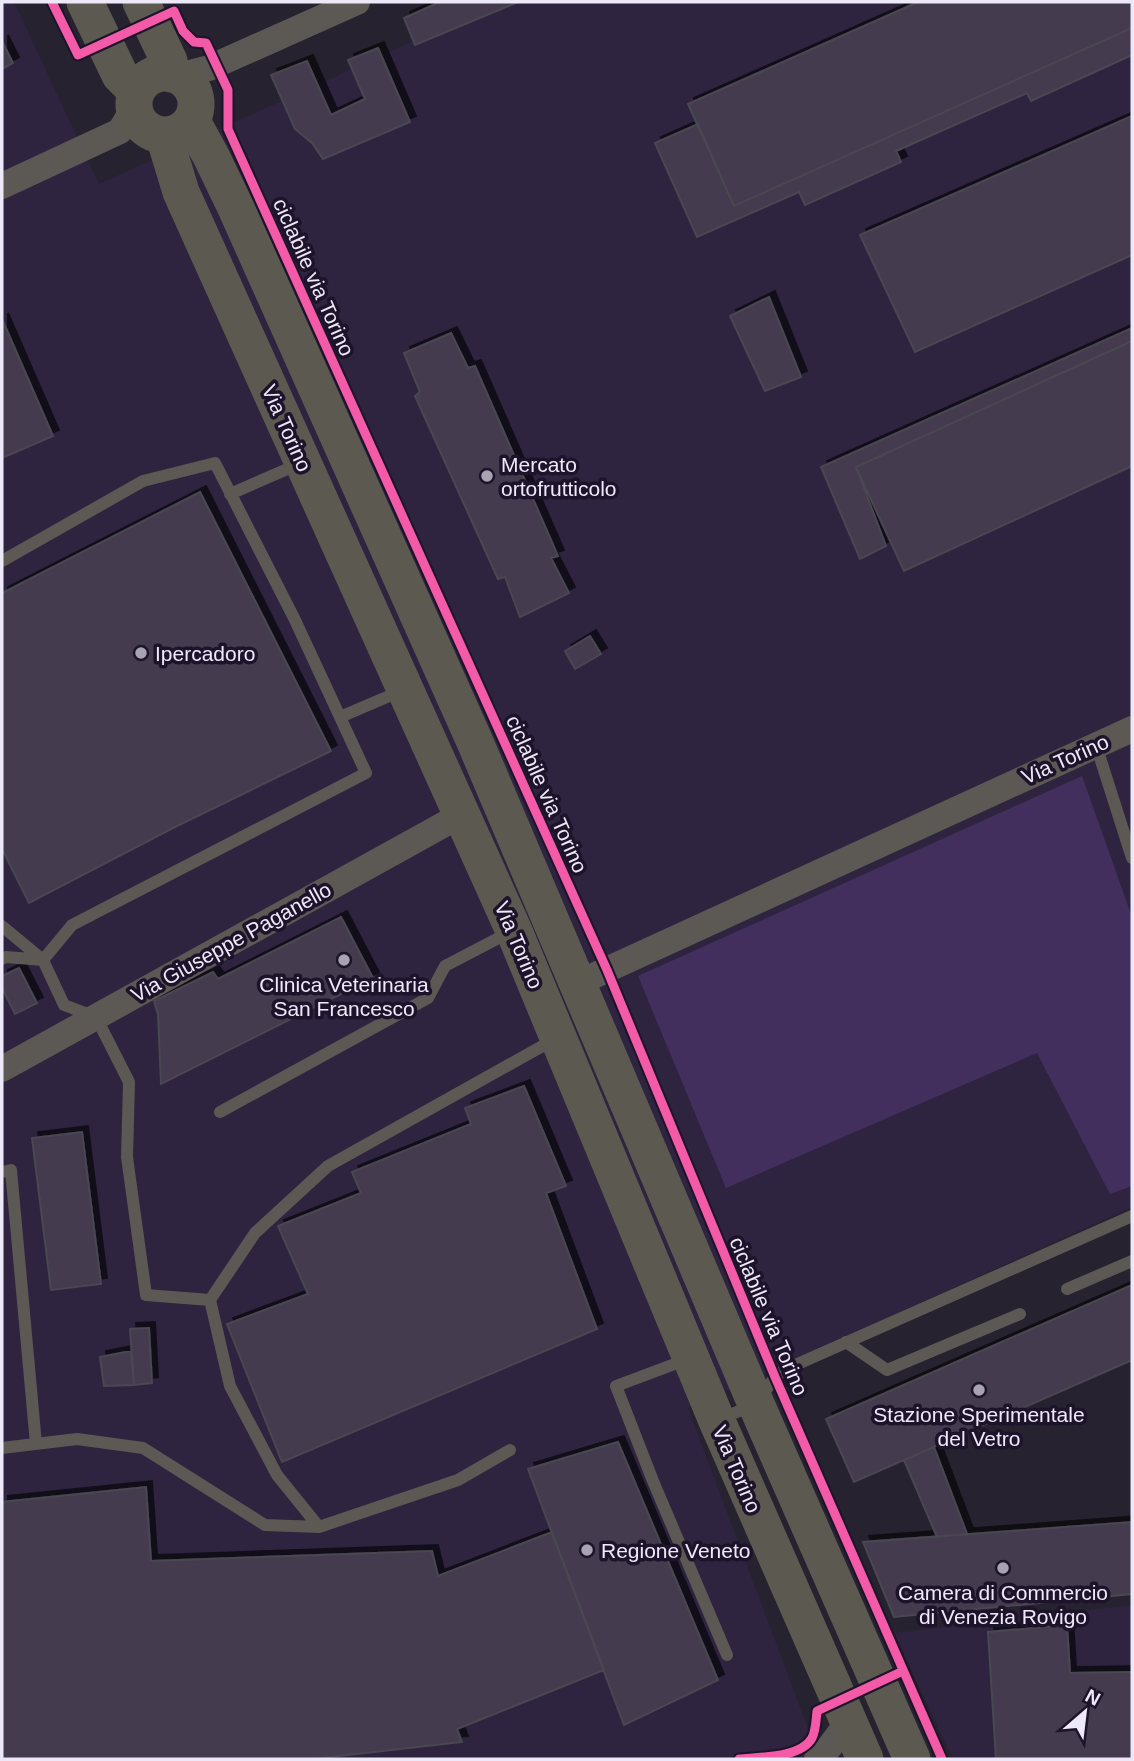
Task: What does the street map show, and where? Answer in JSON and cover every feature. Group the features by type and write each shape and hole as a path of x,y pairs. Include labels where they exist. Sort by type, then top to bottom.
{"street":[{"path":"85,2 135,100 136,118 156,135 185,95 357,2"},
{"name":"Via Torino","path":"141,2 464,717 756,1404 912,1759"},
{"path":"2,186 120,131 146,78 154,75 185,95"},
{"name":"Via Torino","path":"185,95 181,192 514,931 717,1421 865,1759"},
{"name":"Via Torino","path":"578,983 1132,729"},
{"name":"Via Giuseppe Paganello","path":"2,1069 461,815"},
{"path":"817,1759 825,1753 848,1722"}],"lane":[{"path":"2,561 143,481 215,463 295,620 366,773 72,925 43,960"},
{"path":"230,494 303,463"},
{"path":"340,717 405,690"},
{"path":"1096,745 1132,858"},
{"path":"2,926 43,960 64,1005 96,1017 129,1082 127,1157 146,1294 210,1300"},
{"path":"220,1112 428,998 445,966 514,931"},
{"path":"2,959 43,960"},
{"path":"319,1527 277,1475 230,1386 210,1300 255,1233 328,1166 558,1037"},
{"path":"2,1172 11,1170 36,1444"},
{"path":"717,1421 756,1404 775,1377 784,1370 1132,1216"},
{"path":"1067,1289 1132,1261"},
{"path":"846,1342 887,1370 1020,1314"},
{"path":"691,1358 616,1386 727,1655"},
{"path":"2,1448 77,1440 143,1448 265,1525 319,1527 458,1480 510,1450"}],"shaded area":[{"path":"2,2 14,2 99,184 499,2 1132,2 1132,1207 688,1408 806,1723 814,1759 2,1759"},
{"path":"1082,776 1132,917 1132,1186 1110,1194 1037,1053 726,1188 638,976"},
{"path":"1132,1605 1132,1759 953,1759 894,1633"}],"building":[{"path":"440,2 518,2 415,45 404,18"},
{"path":"918,2 1132,2 1132,28 734,206 688,104"},
{"path":"1132,28 1132,55 1031,101 1027,93 896,151 901,162 805,205 799,192 697,237 655,143 698,124 734,206"},
{"path":"2,41 13,63 2,69"},
{"path":"378,48 410,122 323,159 312,143 295,129 271,75 307,61 331,115 365,99 348,60"},
{"path":"1132,116 1132,255 915,352 860,235"},
{"path":"769,297 801,377 765,391 730,316"},
{"path":"2,319 53,436 2,458"},
{"path":"1132,328 1132,341 856,467 886,546 860,559 821,467"},
{"name":"Mercato ortofrutticolo","path":"451,333 468,368 475,366 558,556 551,558 569,593 520,617 505,577 498,579 415,396 420,392 404,353"},
{"path":"1132,341 1132,466 904,571 856,467"},
{"name":"Ipercadoro","path":"200,492 331,751 173,828 29,903 2,849 2,593"},
{"path":"590,636 601,654 575,669 565,651"},
{"path":"341,917 373,978 161,1084 158,1014 154,1001 213,972 218,979"},
{"path":"19,968 37,1003 15,1014 2,988 2,976"},
{"path":"524,1086 566,1186 546,1193 597,1329 282,1462 227,1324 308,1294 278,1226 361,1193 352,1172 471,1124 465,1108"},
{"path":"82,1132 101,1284 51,1290 32,1138"},
{"name":"Stazione Sperimentale del Vetro","path":"1132,1285 1132,1360 854,1482 826,1419"},
{"path":"149,1328 152,1383 134,1385 130,1329"},
{"path":"131,1351 134,1385 104,1386 100,1357"},
{"path":"618,1442 718,1680 624,1725 528,1469"},
{"path":"934,1447 967,1534 937,1537 904,1460"},
{"path":"146,1487 151,1561 432,1551 438,1576 552,1532 604,1670 457,1729 462,1742 313,1759 2,1759 2,1502"},
{"name":"Camera di Commercio di Venezia Rovigo","path":"1132,1522 1132,1594 894,1617 863,1542"},
{"path":"1067,1625 1070,1673 1132,1672 1132,1759 996,1759 988,1632"}],"cycle path":[{"name":"ciclabile via Torino","path":"52,2 78,55 174,11 183,31 194,42 206,43 228,90 228,129 607,970 775,1377 942,1759"},
{"path":"739,1759 790,1753 807,1745 815,1728 817,1711 903,1671"}],"place":[{"name":"Mercato ortofrutticolo","path":"487,476"},
{"name":"Ipercadoro","path":"141,653"},
{"name":"Clinica Veterinaria San Francesco","path":"344,960"},
{"name":"Stazione Sperimentale del Vetro","path":"979,1390"},
{"name":"Regione Veneto","path":"587,1550"},
{"name":"Camera di Commercio di Venezia Rovigo","path":"1003,1568"}]}
